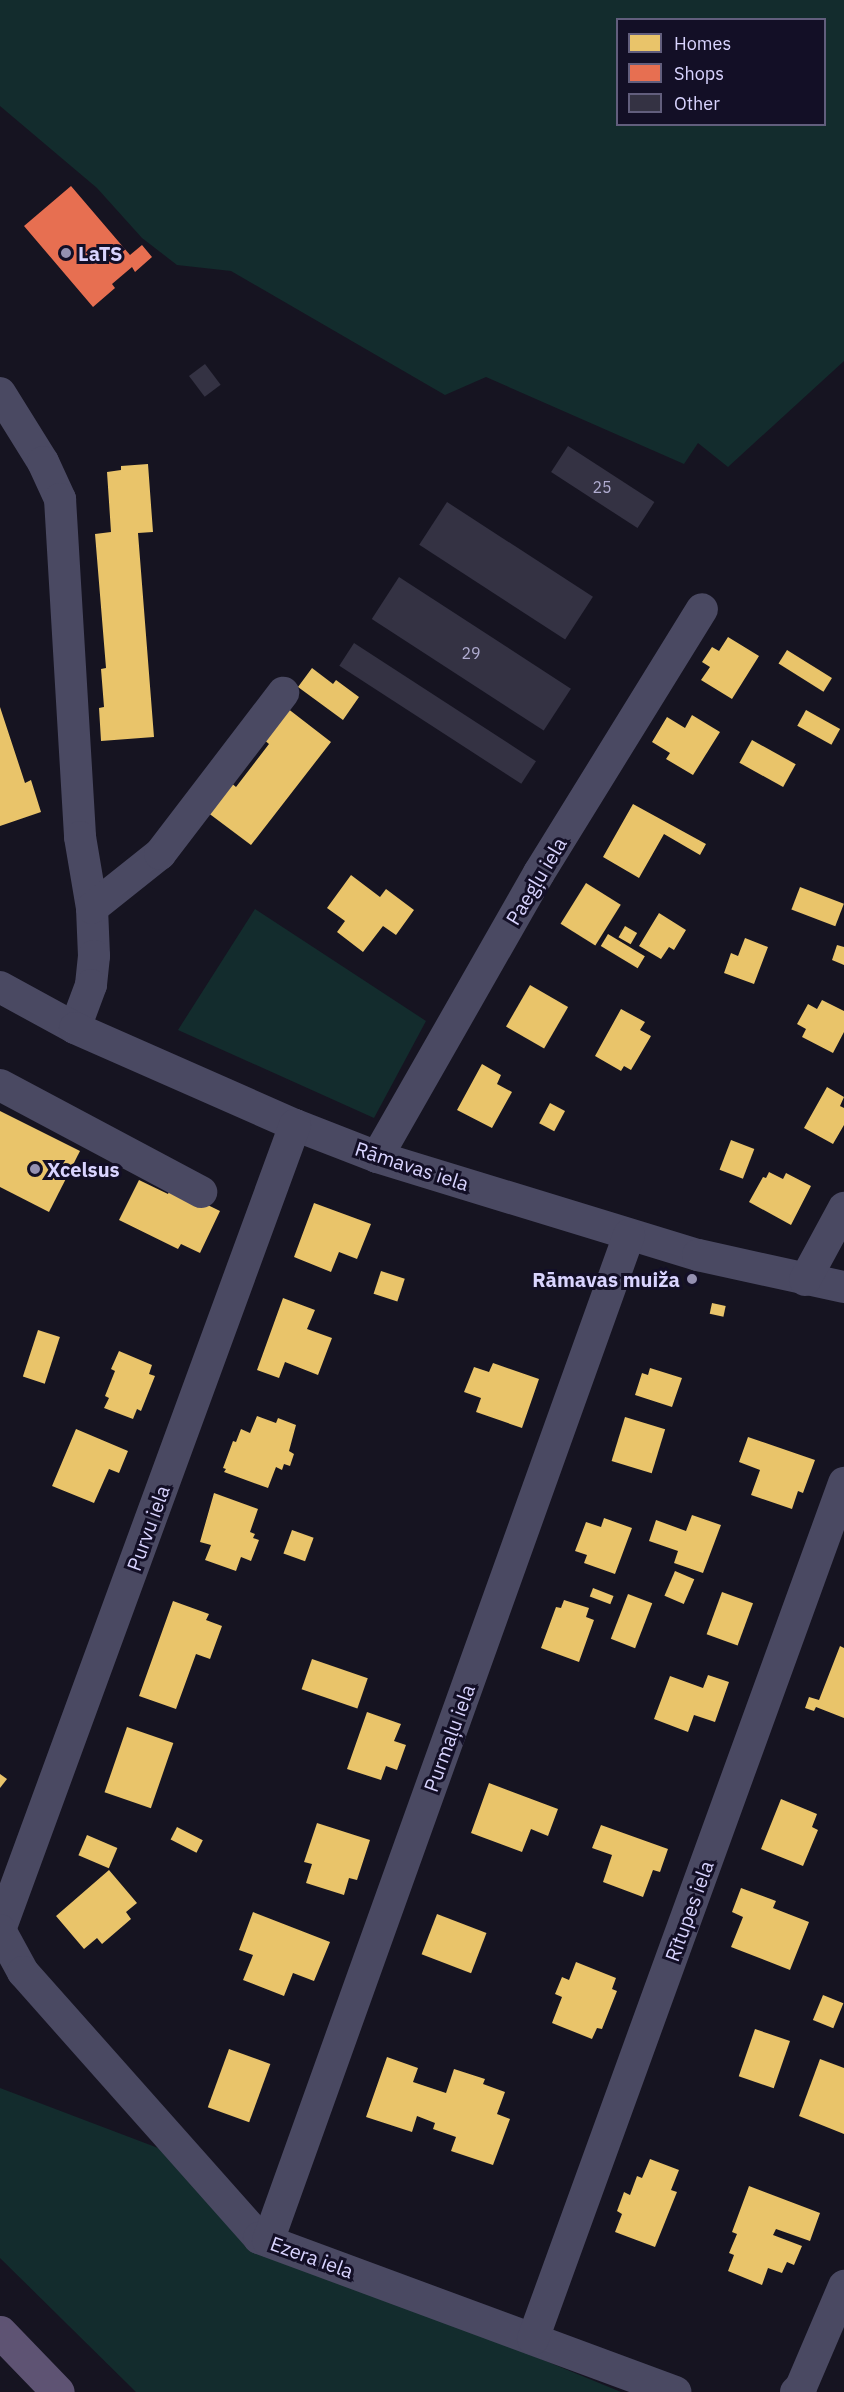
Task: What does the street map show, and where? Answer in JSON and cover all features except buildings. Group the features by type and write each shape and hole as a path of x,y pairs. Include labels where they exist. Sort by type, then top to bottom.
{"main road":[{"path":"0,2332 58,2392"}],"street":[{"path":"0,393 43,462 60,499 80,837 92,908 94,956 91,986 75,1028"},
{"name":"Paegļu iela","path":"377,1157 539,873 702,609"},
{"path":"92,908 160,854 283,693"},
{"name":"Rāmavas iela","path":"0,987 75,1028 296,1125 377,1157 698,1255 844,1287"},
{"path":"0,1085 201,1192"},
{"name":"Purvu iela","path":"0,1930 296,1125"},
{"path":"805,1280 844,1208"},
{"name":"Purmaļu iela","path":"268,2241 629,1235"},
{"name":"Rītupes iela","path":"533,2339 844,1483"},
{"name":"Ezera iela","path":"0,1930 23,1972 259,2238 675,2392"},
{"path":"796,2392 801,2387 844,2286"}],"green space":[{"path":"0,0 844,0 844,361 728,467 698,443 684,464 486,377 445,395 231,271 177,265 142,238 97,188 0,106"},
{"path":"255,909 426,1021 374,1118 178,1030"},
{"path":"0,2088 166,2151 257,2242 621,2392 136,2392 0,2258"}],"place":[{"name":"LaTS","path":"66,253"},
{"name":"Xcelsus","path":"35,1169"},
{"name":"Rāmavas muiža","path":"692,1279"}]}
